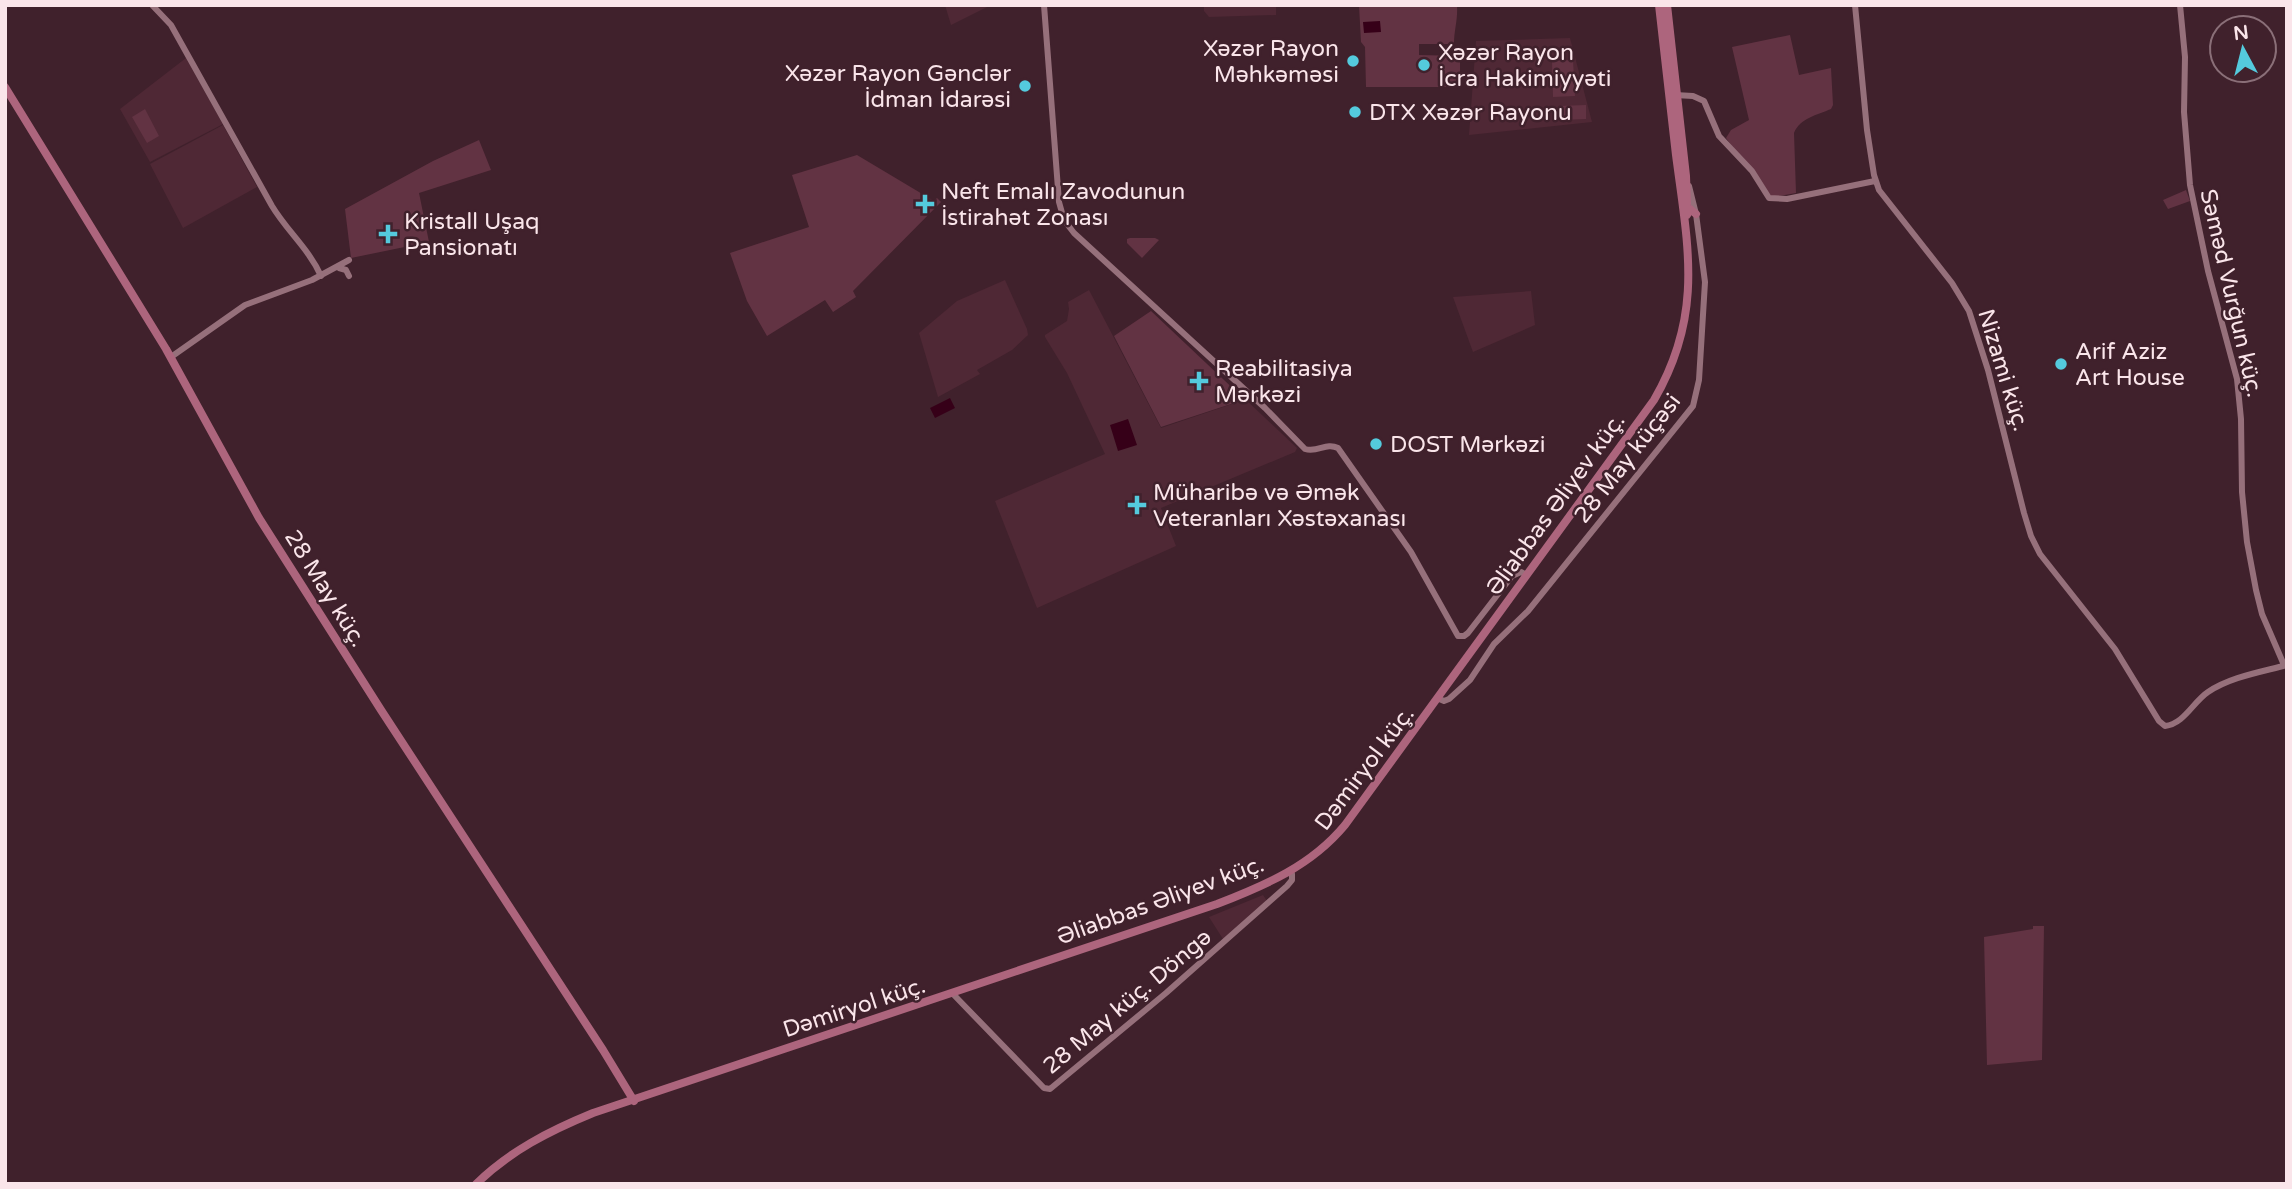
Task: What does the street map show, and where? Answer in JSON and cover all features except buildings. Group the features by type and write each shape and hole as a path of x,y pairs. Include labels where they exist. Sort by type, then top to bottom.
{"main road":[{"path":"1659,5 1667,41 1686,176"},
{"path":"1667,5 1667,41"},
{"name":"28 May küç.","path":"5,87 171,357 264,526 633,1099"},
{"path":"1673,95 1675,141 1686,176"},
{"name":"Əliabbas Əliyev küç.","path":"478,1184 506,1157 529,1142 582,1118 1217,905 1275,880 1309,860 1340,830 1654,400 1677,351 1686,318 1690,277 1675,141"},
{"name":"Dəmiryol küç.","path":"633,1099 1212,909 1292,874 1320,855 1347,826 1661,392 1679,352 1689,312 1692,276 1691,214 1686,176"}],"street":[{"path":"152,5 171,25 272,206 313,260 321,276"},
{"path":"1044,5 1059,202 1064,220 1074,233 1285,426 1306,449 1314,450 1330,445 1338,448 1415,558 1458,636 1468,633 1512,576 1521,572 1527,575"},
{"name":"Nizami küç.","path":"1855,5 1867,130 1875,181 1879,190 1952,283 1969,312 1989,370 2024,513 2035,545 2115,649 2160,721 2168,727 2179,721 2204,695 2216,687 2285,665"},
{"name":"Səməd Vurğun küç.","path":"2180,5 2185,57 2184,112 2190,185 2210,279 2237,379 2241,419 2241,484 2247,542 2256,590 2262,614 2285,665"},
{"path":"1673,95 1693,96 1704,101 1718,136 1755,174 1769,198 1787,200 1875,181"},
{"name":"28 May küçəsi","path":"1438,699 1444,701 1452,698 1470,680 1494,644 1528,611 1691,409 1699,380 1705,285 1691,214"},
{"path":"171,357 245,304 321,276 348,260"},
{"path":"337,268 345,269 349,276"},
{"name":"28 May küç. Döngə","path":"953,995 1044,1088 1050,1089 1226,941 1287,886 1292,880 1292,874"}],"shaded area":[{"path":"945,5 991,5 951,25"},
{"path":"1204,5 1276,5 1276,15 1209,17 1204,11"},
{"path":"1359,5 1457,5 1454,44 1419,44 1419,55 1460,56 1460,87 1366,87 1365,47 1361,42"},
{"path":"1380,21 1381,32 1364,33 1363,22"},
{"path":"1790,35 1799,75 1831,68 1833,105 1831,109 1810,118 1797,128 1794,133 1796,193 1773,197 1769,196 1726,138 1731,130 1749,120 1732,47"},
{"path":"1570,38 1592,122 1469,135 1476,41"},
{"path":"186,58 223,124 150,162 120,109"},
{"path":"1573,60 1575,96 1553,97 1552,61"},
{"path":"1586,105 1586,119 1560,120 1559,106"},
{"path":"145,109 159,136 147,143 132,117"},
{"path":"223,125 257,187 183,228 150,164"},
{"path":"479,140 491,170 419,193 429,242 351,258 345,209 433,161"},
{"path":"857,155 934,201 937,198 941,202 853,291 856,297 833,312 825,300 767,336 747,301 730,253 809,227 792,175"},
{"path":"2186,190 2190,201 2168,209 2163,200"},
{"path":"1130,238 1159,240 1142,258 1127,243"},
{"path":"1005,280 1028,335 1012,350 977,370 980,374 938,397 919,333 957,301"},
{"path":"1089,290 1161,428 1235,403 1243,397 1297,448 1295,452 1161,508 1176,546 1037,608 995,501 1105,454 1067,373 1045,337 1067,321 1068,302"},
{"path":"1531,291 1535,325 1473,352 1453,297"},
{"path":"1151,311 1242,397 1234,403 1161,427 1114,336"},
{"path":"950,398 955,408 935,418 930,408"},
{"path":"1128,419 1137,445 1118,451 1110,425"},
{"path":"1263,895 1267,901 1223,939 1209,917"},
{"path":"2033,926 2044,926 2042,1060 1987,1065 1984,937 2033,929"}],"place":[{"name":"Xəzər Rayon Məhkəməsi","path":"1353,61"},
{"name":"Xəzər Rayon İcra Hakimiyyəti","path":"1424,65"},
{"name":"Xəzər Rayon Gənclər İdman İdarəsi","path":"1025,86"},
{"name":"DTX Xəzər Rayonu","path":"1355,112"},
{"name":"Neft Emalı Zavodunun İstirahət Zonası","path":"925,204"},
{"name":"Kristall Uşaq Pansionatı","path":"388,234"},
{"name":"Arif Aziz Art House","path":"2061,364"},
{"name":"Reabilitasiya Mərkəzi","path":"1199,381"},
{"name":"DOST Mərkəzi","path":"1376,444"},
{"name":"Müharibə və Əmək Veteranları Xəstəxanası","path":"1137,505"}]}
